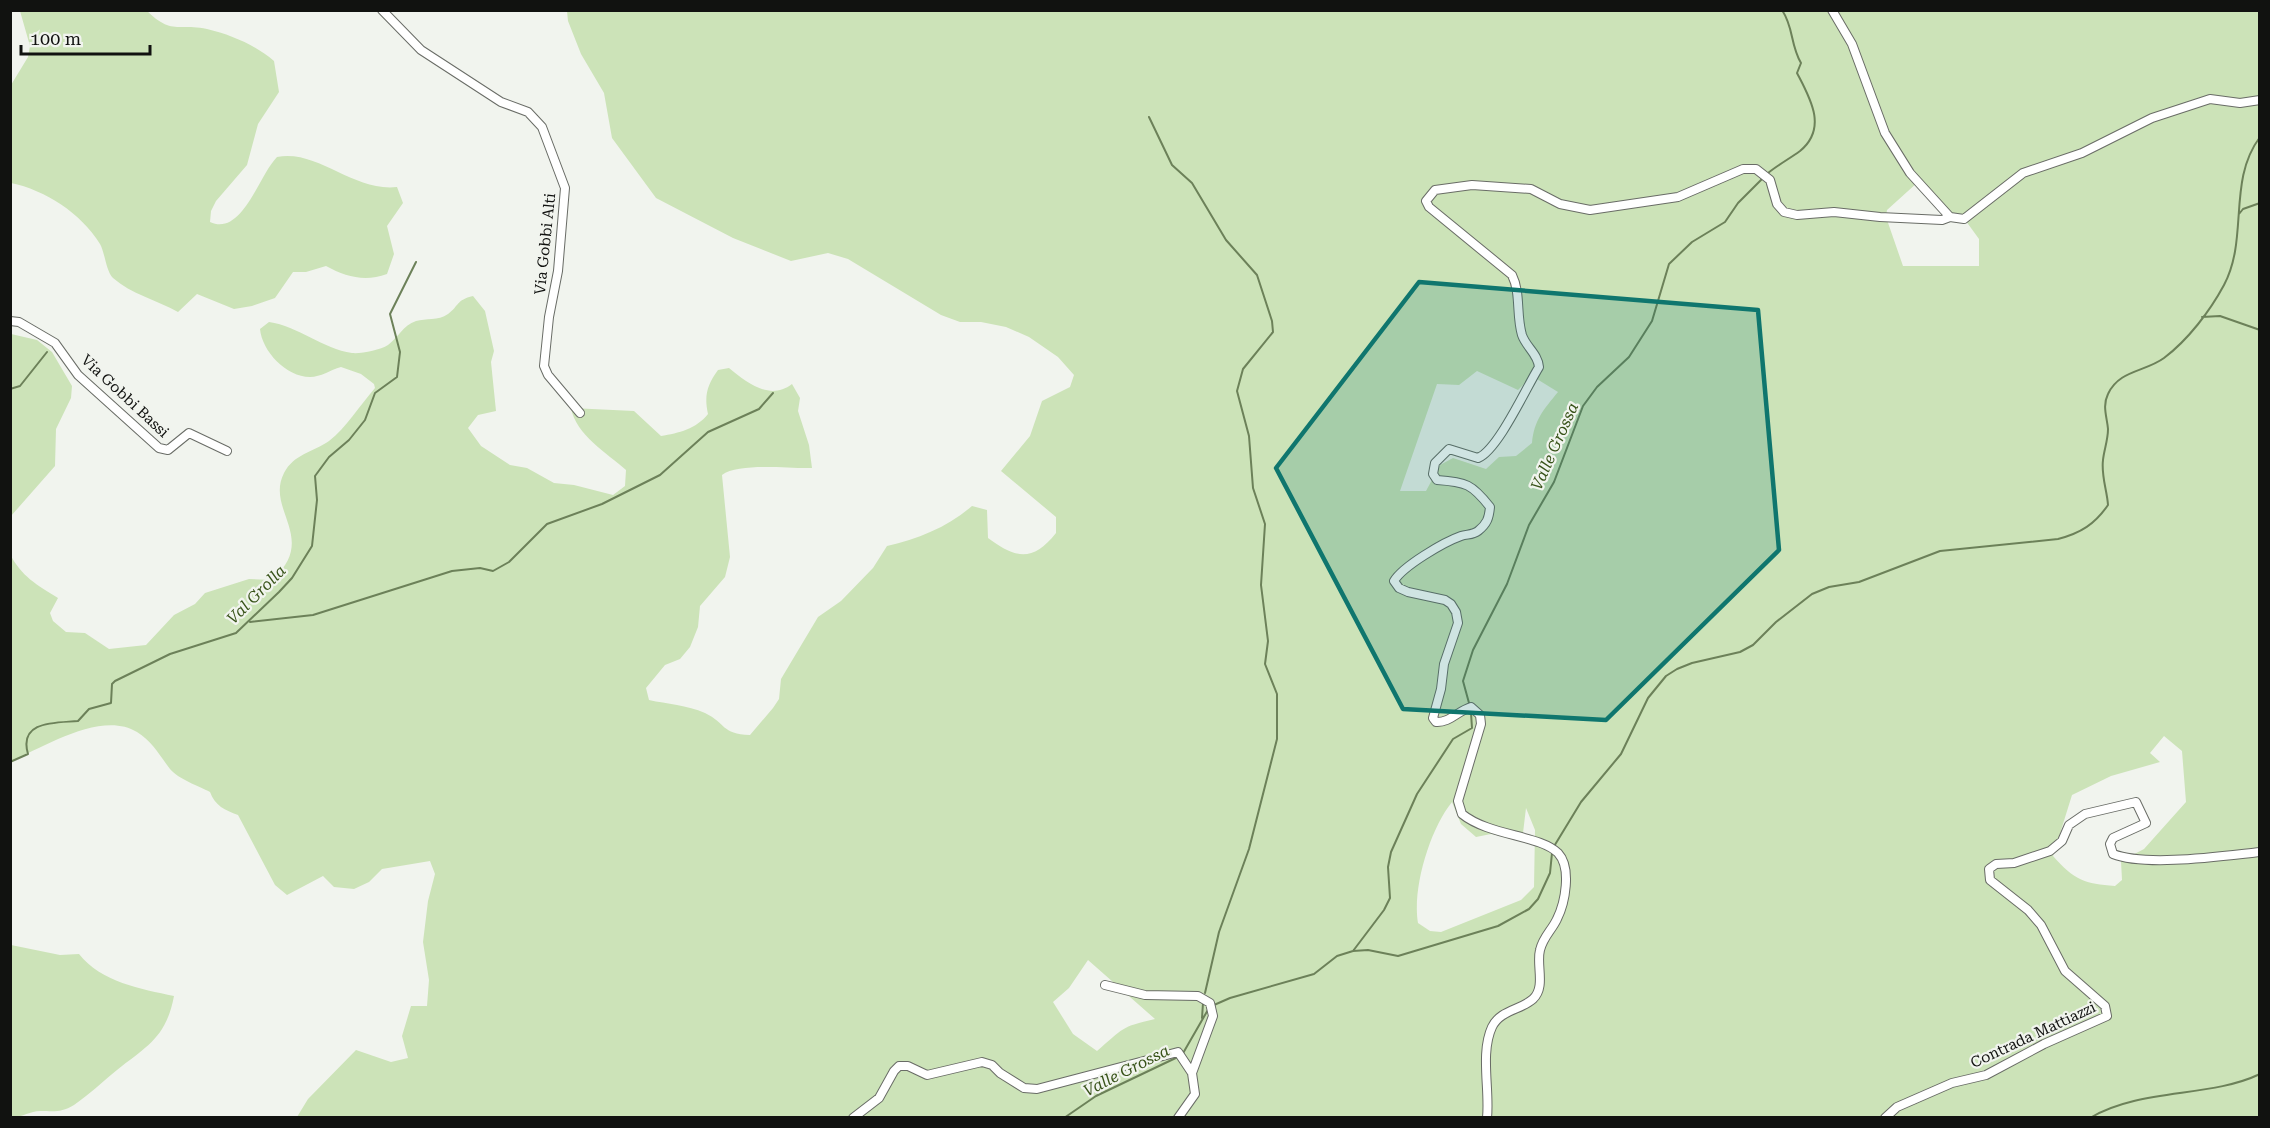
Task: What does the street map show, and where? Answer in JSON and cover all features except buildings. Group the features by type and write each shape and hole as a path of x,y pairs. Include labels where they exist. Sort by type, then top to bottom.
{"street":[{"name":"Via Gobbi Alti","path":"382,10 421,50 501,102 528,112 542,127 555,156 565,188 558,271 549,317 544,366 548,375 580,413"},
{"path":"1832,10 1852,44 1884,133 1910,173 1950,217"},
{"path":"1487,1118 1487,1047 1492,1026 1503,1014 1533,998 1539,988 1539,954 1544,938 1556,922 1563,905 1563,861 1558,852 1541,843 1491,830 1462,814 1458,801 1480,724 1480,715 1471,707 1461,710 1444,723 1436,722 1432,718 1441,689 1443,664 1458,623 1456,612 1445,600 1408,592 1399,588 1394,581 1405,569 1448,543 1461,536 1476,534 1489,519 1490,507 1464,482 1437,480 1433,474 1435,463 1449,449 1478,458 1486,455 1505,428 1539,368 1538,360 1522,337 1516,283 1512,275 1429,207 1426,201 1436,190 1472,185 1531,189 1560,204 1590,210 1678,197 1743,169 1760,170 1770,180 1777,204 1784,212 1797,214 1834,212 1921,219 1950,217 1964,219 2023,173 2082,153 2152,118 2210,99 2240,103 2259,100"},
{"name":"Via Gobbi Bassi","path":"10,321 19,322 55,343 78,375 159,448 168,450 189,433 227,451"},
{"name":"Contrada Mattiazzi","path":"1885,1118 1897,1107 1952,1083 1986,1075 2044,1044 2107,1016 2105,1006 2065,971 2041,925 2028,910 1990,880 1989,869 1996,864 2014,863 2050,851 2062,841 2069,825 2085,814 2136,802 2146,823 2113,838 2110,844 2113,854 2124,858 2191,859 2259,852"},
{"path":"1105,985 1146,994 1198,996 1210,1003 1213,1016 1192,1073"},
{"path":"853,1118 879,1098 899,1066 908,1066 927,1075 982,1062 993,1065 1000,1073 1024,1088 1036,1089 1178,1052 1192,1073 1196,1094 1178,1118"}],"highlighted area":[{"path":"1419,282 1758,310 1779,550 1606,720 1403,709 1276,468"}],"green space":[{"path":"20,11 147,11 169,26 197,27 216,31 243,41 267,55 274,61 279,92 258,124 247,165 216,201 211,211 210,222 221,224 231,221 241,213 277,157 292,156 307,159 365,183 381,187 397,187 403,203 387,226 394,254 387,274 363,278 341,273 326,266 306,272 293,272 275,298 252,306 234,309 197,294 178,312 120,284 113,278 107,267 100,244 83,222 49,197 11,183 11,85 28,57 30,46"},
{"path":"567,11 2259,11 2259,1117 297,1117 308,1099 356,1050 391,1062 408,1058 402,1036 411,1006 427,1006 429,980 423,942 428,901 435,874 430,861 382,869 369,882 354,889 334,887 323,876 287,895 275,885 238,815 218,804 210,792 174,773 151,744 137,732 123,726 107,725 90,728 56,740 11,761 10,554 24,574 58,598 50,613 53,621 66,632 85,633 109,649 146,645 174,615 195,604 205,593 249,579 272,580 285,565 291,551 291,537 281,499 280,486 284,473 298,457 323,445 335,436 375,388 374,384 361,374 341,367 310,377 292,373 270,354 265,346 260,329 269,322 290,328 341,351 360,353 385,347 411,323 444,316 461,301 473,296 485,311 494,351 491,362 496,411 478,415 468,428 481,446 510,465 527,468 554,483 574,485 613,495 625,486 626,470 586,435 574,418 571,408 634,411 661,436 693,427 708,414 707,391 718,370 729,368 751,384 767,390 784,389 792,384 800,398 798,411 809,445 812,468 752,467 730,471 722,475 730,557 725,577 700,606 698,627 690,647 680,659 665,665 646,688 649,700 698,710 734,733 750,735 773,708 779,699 781,679 818,617 841,601 873,568 887,546 932,531 953,520 972,506 987,510 988,538 1016,553 1032,553 1040,549 1056,533 1056,517 1001,471 1030,436 1042,401 1070,387 1074,375 1058,357 1029,337 1006,327 981,322 960,322 941,315 848,259 828,253 791,261 733,238 656,198 612,138 604,93 581,54 568,21","holes":["1918,182 1955,217 1963,217 1979,239 1979,266 1903,266 1886,217 1887,210","1477,371 1518,390 1532,376 1558,392 1537,421 1532,443 1516,456 1499,457 1486,469 1453,458 1440,465 1426,491 1400,491 1437,384 1459,385","2164,736 2182,751 2186,802 2144,849 2121,861 2122,880 2115,886 2096,884 2074,876 2053,856 2072,795 2111,776 2160,762 2150,753","1452,802 1461,824 1476,837 1491,834 1517,839 1523,833 1526,808 1535,830 1534,887 1521,900 1441,932 1430,931 1418,923 1418,893 1424,860 1437,827","1088,960 1155,1019 1123,1029 1097,1051 1073,1034 1053,1002 1069,988"]},
{"path":"11,334 37,340 52,352 72,386 71,398 56,429 55,466 11,516"},
{"path":"11,945 60,955 79,954 88,964 110,978 135,987 174,996 166,1022 154,1040 74,1105 57,1111 36,1111 11,1117"}],"waterway":[{"name":"Valle Grossa","path":"1768,173 1800,151 1813,133 1815,123 1811,103 1797,73 1801,63 1782,10"},
{"path":"1149,117 1172,165 1192,183 1226,240 1257,275 1272,321 1273,332 1243,369 1237,391 1249,436 1253,488 1265,524 1261,585 1268,641 1265,664 1277,694 1277,739 1249,849 1219,932 1205,993"},
{"path":"1553,848 1581,802 1621,754 1648,698 1666,676 1677,669 1692,663 1740,652 1753,645 1776,622 1812,594 1829,587 1859,582 1940,551 2058,539 2074,534 2093,523 2108,505 2103,477 2108,433 2106,398 2119,380 2157,363 2182,343 2205,315 2224,285 2236,248 2244,172 2250,154 2260,137"},
{"name":"Valle Grossa","path":"1469,703 1463,681 1473,650 1507,584 1529,525 1554,482 1583,406 1597,387 1629,357 1652,321 1669,264 1692,242 1725,222 1738,203 1764,177"},
{"path":"2239,214 2243,209 2260,203"},
{"name":"Val Grolla","path":"10,762 28,754 26,743 34,729 50,723 78,721 89,709 111,703 112,684 115,681 170,654 236,633 292,578 312,546 317,500 315,476 329,457 349,440 365,420 375,393 397,377 400,352 390,314 416,262"},
{"path":"2202,317 2220,316 2260,330"},
{"path":"10,389 20,386 47,352"},
{"path":"250,622 313,615 452,571 480,568 493,571 509,562 547,524 602,504 660,475 708,432 759,409 773,393"},
{"name":"Valle Grossa","path":"1214,1005 1230,998 1314,974 1337,956 1353,951 1384,910 1390,898 1388,867 1391,852 1417,794 1453,739 1472,728 1471,713"},
{"path":"1353,951 1368,950 1398,956 1498,926 1529,909 1538,899 1550,873 1552,853"},
{"path":"1202,1018 1203,1003"},
{"name":"Valle Grossa","path":"1064,1118 1096,1096 1182,1055 1209,1008"},
{"path":"2090,1118 2110,1108 2131,1102 2219,1087 2260,1074"}]}
